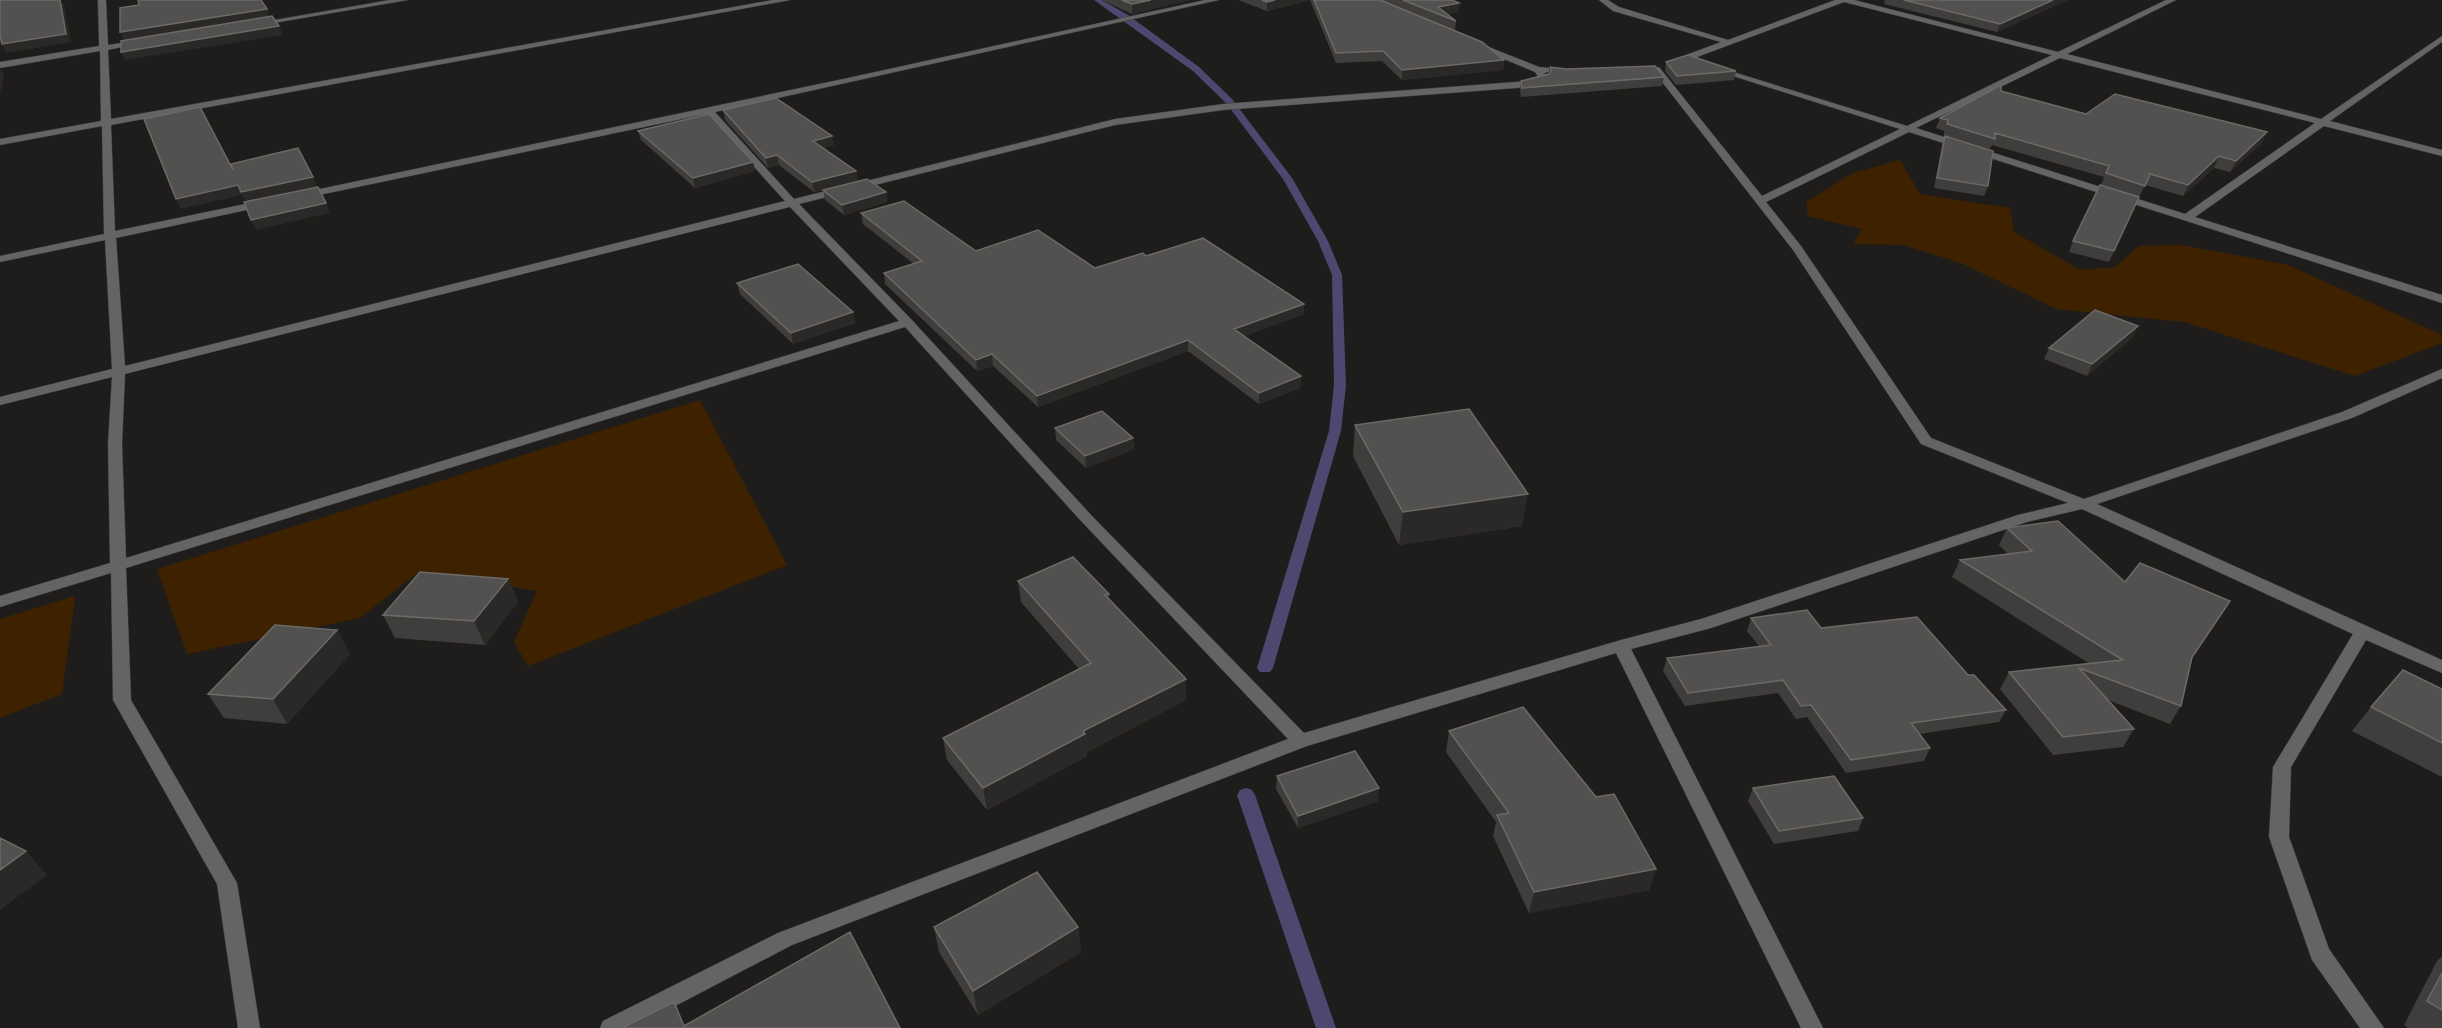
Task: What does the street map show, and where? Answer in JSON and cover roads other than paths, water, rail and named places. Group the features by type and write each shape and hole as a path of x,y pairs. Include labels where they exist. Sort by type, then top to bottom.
{"street":[{"path":"102,0 110,236 119,372 116,444 122,700 227,883 249,1028"},
{"path":"243,26 404,0"},
{"path":"0,142 786,0"},
{"path":"286,199 1215,0"},
{"path":"1603,0 1616,9 1728,42"},
{"path":"1643,68 1656,69 1843,0 2442,153"},
{"path":"1762,200 2172,0"},
{"path":"2186,218 2442,38"},
{"path":"0,64 151,40"},
{"path":"1472,43 1538,70 1556,71"},
{"path":"1685,58 2442,299"},
{"path":"1656,69 1762,200 1797,248 1926,441 1960,457 2084,504 2362,633 2442,667"},
{"path":"0,401 1115,122 1223,107 1529,84 1544,79 1538,70"},
{"path":"708,110 791,202 907,322 1087,519 1301,741"},
{"path":"0,259 274,201"},
{"path":"0,602 907,322"},
{"path":"611,1028 785,939 1301,741 1621,646 1705,624 2023,518 2084,504 2336,419 2442,373"},
{"path":"2362,633 2282,767 2279,837 2320,953 2373,1028"},
{"path":"1621,646 1812,1028"}],"waterway":[{"path":"1097,0 1125,17 1196,69 1229,101 1287,178 1323,241 1337,275 1340,385 1335,431 1265,668"},
{"path":"1246,795 1326,1028"}]}
